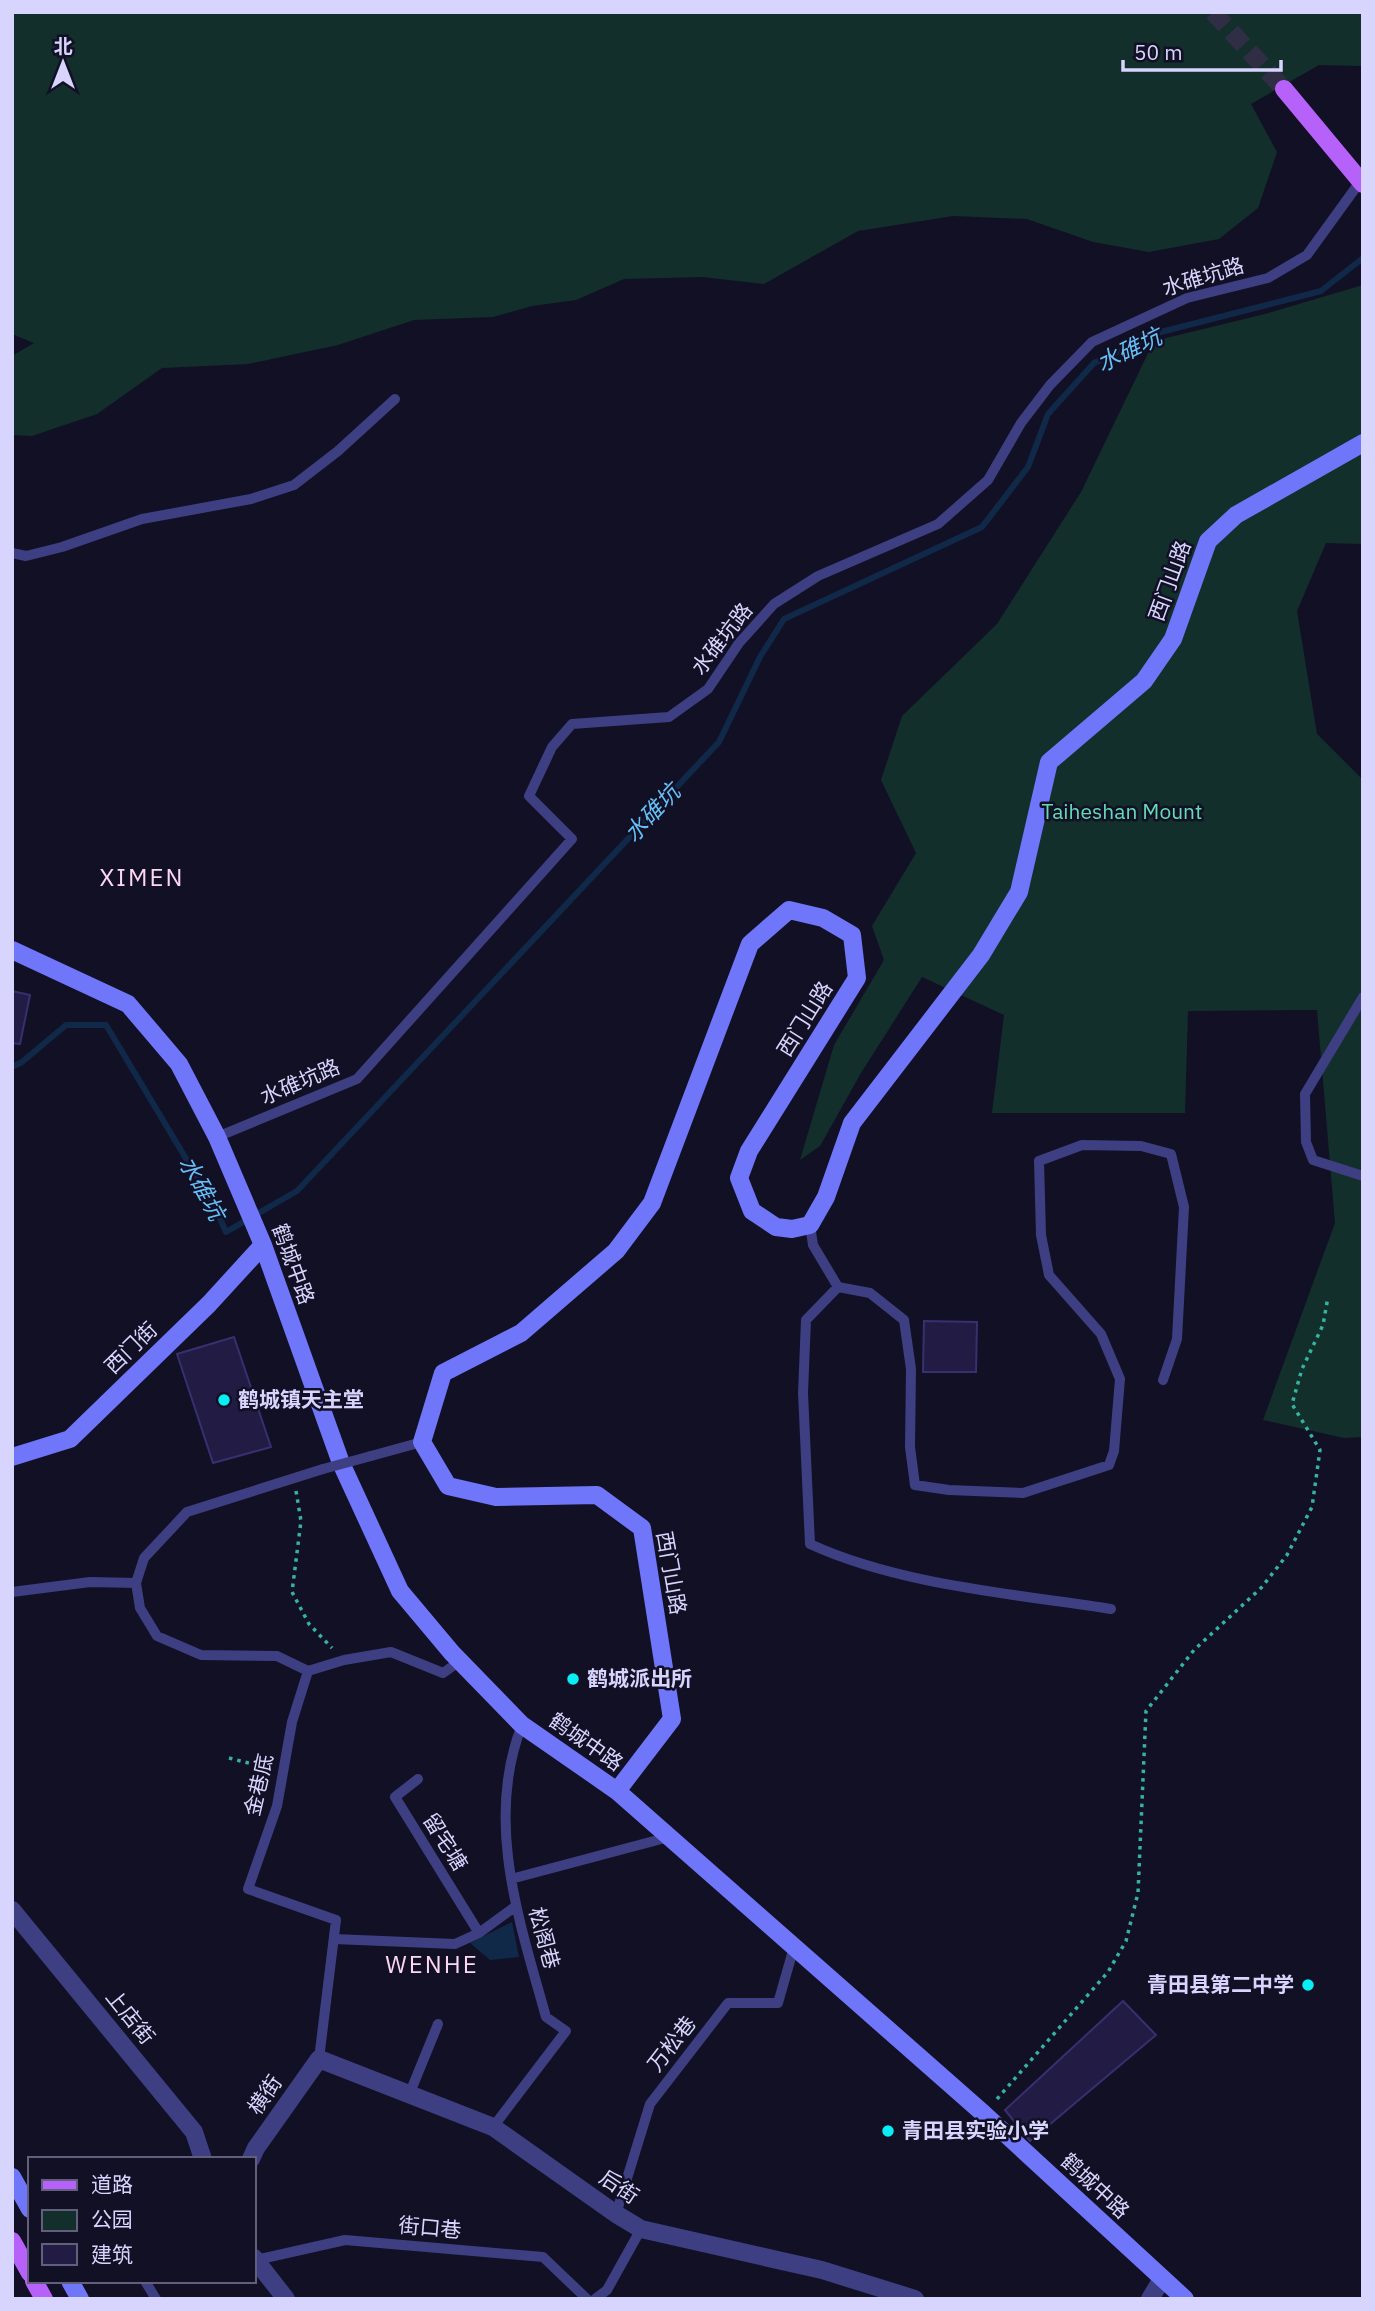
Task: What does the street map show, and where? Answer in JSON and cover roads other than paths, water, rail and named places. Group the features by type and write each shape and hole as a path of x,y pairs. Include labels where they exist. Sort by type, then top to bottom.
{"main road":[{"path":"1284,89 1363,184"},
{"path":"12,2241 28,2269"},
{"path":"35,2283 44,2299"}],"street":[{"name":"西门山路","path":"617,1791 672,1719 642,1528 597,1495 496,1497 448,1486 422,1442 443,1373 521,1334 616,1251 652,1203 750,944 789,910 823,918 852,934 857,978 749,1151 739,1178 752,1211 776,1227 792,1229 810,1225 826,1197 852,1123 981,955 1019,892 1049,762 1144,681 1173,639 1208,541 1236,514 1363,443"},
{"name":"鹤城中路","path":"12,950 128,1004 179,1064 217,1137 246,1204 341,1463 400,1591 460,1661 522,1725 617,1791 984,2114 1185,2299"},
{"name":"西门街","path":"12,1457 69,1439 209,1304 260,1238"},
{"name":"上店街","path":"12,1910 194,2132 202,2157"},
{"name":"后街","path":"319,2059 493,2127 640,2229 822,2270 859,2290 915,2299"},
{"name":"横街","path":"252,2157 319,2059"},
{"path":"12,2177 28,2205"},
{"path":"256,2260 286,2299"},
{"path":"1150,2299 1162,2279"},
{"path":"72,2283 80,2299"}],"lane":[{"name":"水碓坑路","path":"217,1137 357,1079 572,839 529,796 552,747 572,724 669,717 708,689 739,643 774,604 818,576 937,524 988,480 1021,423 1050,385 1092,342 1187,298 1268,278 1307,255 1363,178"},
{"path":"12,553 26,556 62,547 142,519 251,499 294,485 338,451 396,399"},
{"path":"1363,997 1306,1094 1306,1142 1313,1160 1363,1175"},
{"path":"810,1225 813,1245 838,1287 870,1293 904,1320 911,1369 910,1447 915,1485 949,1490 1023,1493 1109,1465 1114,1451 1120,1379 1101,1334 1049,1275 1041,1234 1039,1161 1083,1145 1141,1146 1171,1154 1184,1208 1177,1339 1163,1380"},
{"path":"838,1287 806,1321 803,1393 810,1544 834,1555 910,1577 1111,1609"},
{"path":"422,1442 323,1469 187,1512 144,1558 136,1583 139,1608 157,1636 201,1655 277,1656 308,1671 344,1660 391,1652 443,1674 460,1661"},
{"path":"12,1592 90,1582 136,1583"},
{"name":"金巷底","path":"308,1671 292,1722 277,1806 248,1889 336,1920 334,1939"},
{"name":"松阁巷","path":"493,2127 566,2031 546,2017 506,1858 506,1803 512,1750 522,1725"},
{"name":"留宅塘","path":"418,1779 395,1797 478,1933"},
{"path":"510,1880 669,1837"},
{"path":"319,2059 334,1939 455,1944 478,1933 516,1906"},
{"name":"万松巷","path":"616,2214 650,2104 728,2003 778,2003 794,1947"},
{"path":"409,2095 438,2024"},
{"path":"595,2299 607,2290 640,2229"},
{"name":"街口巷","path":"256,2259 345,2241 543,2257 587,2299"},
{"path":"146,2283 156,2299"}],"water":[{"path":"512,1922 519,1957 490,1960 470,1943"}],"waterway":[{"name":"水碓坑","path":"12,1067 22,1062 66,1025 106,1025 215,1207 226,1232 297,1191 719,742 760,657 784,619 982,527 1028,467 1048,414 1094,363 1161,332 1321,291 1363,258"}],"tunnel":[{"path":"1213,12 1284,89"}],"place":[{"name":"鹤城镇天主堂","path":"224,1400"},
{"name":"鹤城派出所","path":"573,1679"},
{"name":"青田县第二中学","path":"1308,1985"},
{"name":"青田县实验小学","path":"888,2131"}],"district":[{"name":"XIMEN","path":"142,878"},
{"name":"WENHE","path":"432,1965"}],"park label":[{"name":"Taiheshan Mount","path":"1122,812"}]}
